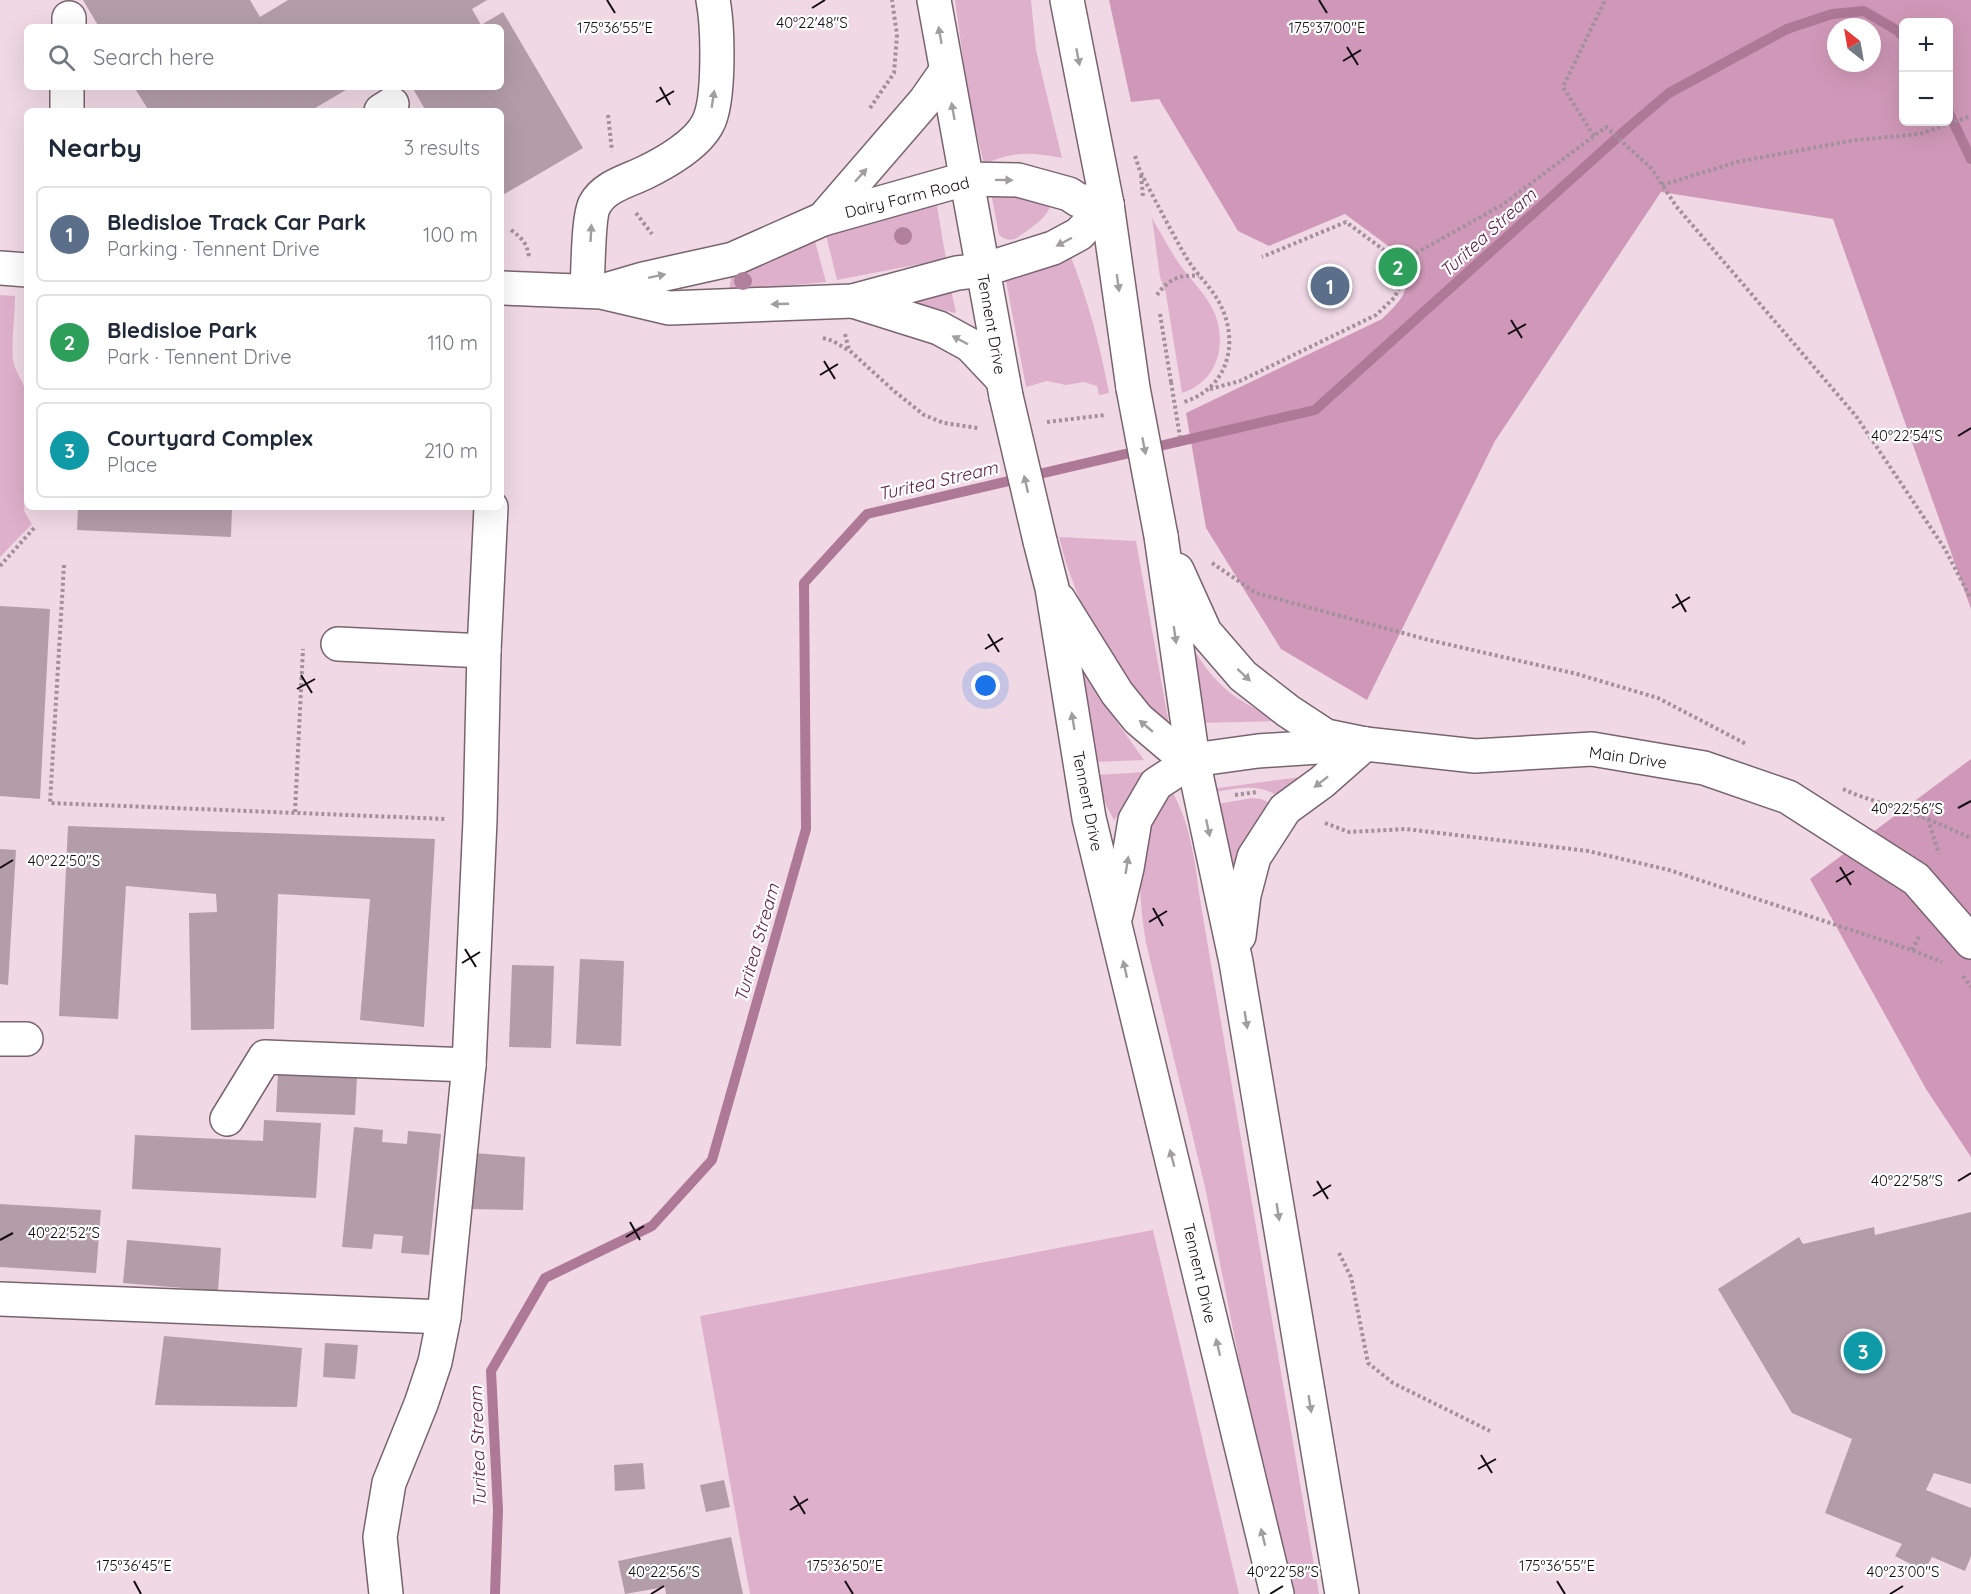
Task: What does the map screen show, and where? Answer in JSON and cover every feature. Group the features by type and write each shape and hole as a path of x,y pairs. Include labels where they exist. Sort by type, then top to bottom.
{"main road":[{"path":"594,291 594,205 606,192 657,167 691,144 708,123 714,95 717,46 713,0"},
{"name":"Tennent Drive","path":"934,0 1004,388 1052,588 1089,818 1277,1594"},
{"path":"1067,0 1107,204 1133,388 1161,536 1193,760 1236,962 1342,1594"},
{"name":"Dairy Farm Road","path":"823,219 925,101 946,70"},
{"path":"67,90 67,108"},
{"name":"Dairy Farm Road","path":"594,291 733,259 823,219 965,179 1018,180 1069,194 1077,200 1107,204"},
{"name":"Dairy Farm Road","path":"849,313 957,273 983,270 1053,248 1079,234 1107,204"},
{"path":"0,268 24,270"},
{"name":"Dairy Farm Road","path":"504,288 594,291 669,309 849,313 939,328 970,345 1004,388"},
{"path":"386,1594 380,1537 389,1483 421,1404 435,1362 444,1317 469,1065 491,510"},
{"path":"1161,536 1205,632 1243,676 1288,711 1326,735 1365,744"},
{"path":"1052,588 1117,693 1138,719 1171,747 1193,760"},
{"path":"338,644 484,651"},
{"path":"1236,962 1244,895 1254,857 1285,809 1322,782 1365,744"},
{"name":"Main Drive","path":"1193,760 1258,751 1365,744 1475,756 1592,749 1704,768 1788,797 1916,879 1971,942"},
{"path":"1114,922 1127,868 1135,820 1156,784 1193,760"},
{"path":"227,1119 265,1057 469,1065"},
{"path":"0,1299 444,1317"}],"path":[{"path":"868,111 894,73 897,34 892,0"},
{"path":"1594,136 1563,87 1605,0"},
{"path":"1662,185 1737,162 1857,140 1920,134 1971,116"},
{"path":"1400,262 1502,205 1606,127 1652,169 1690,223 1856,416 1945,549 1971,599"},
{"path":"1134,154 1140,171 1187,260 1217,298 1227,318 1226,366 1220,378 1199,397 1184,402"},
{"path":"1209,390 1240,381 1376,315 1395,297 1402,280 1400,262 1347,222 1262,257"},
{"path":"511,230 522,238 527,246 529,261"},
{"path":"1157,295 1163,285 1176,277 1201,276"},
{"path":"849,313 849,350 894,391 924,415 944,423 970,428 988,427"},
{"path":"1045,422 1113,414"},
{"path":"0,566 34,528"},
{"path":"1207,559 1256,593 1430,640 1577,674 1658,698 1750,746"},
{"path":"64,565 50,803 480,820"},
{"path":"295,813 303,643"},
{"path":"1838,786 1857,795 1928,819 1971,838"},
{"path":"1349,832 1406,828 1588,851 1669,870 1933,957 1947,966"},
{"path":"1912,950 1922,931"},
{"path":"1962,974 1971,987"},
{"path":"1339,1253 1351,1277 1368,1363 1394,1383 1490,1431"}],"shaded area":[{"path":"955,0 1031,0 1036,50 1062,158 1023,154 984,164 969,102"},
{"path":"1109,0 1971,0 1971,609 1833,219 1661,192 1495,441 1367,700 1281,649 1206,528 1186,413 1382,319 1404,293 1407,279 1406,259 1345,214 1269,246 1238,231 1159,99 1131,102"},
{"path":"990,188 1051,202 1050,207 1043,218 1027,231 1015,239 1006,239 999,235"},
{"path":"936,200 946,259 837,280 826,235"},
{"path":"1152,218 1179,263 1209,302 1218,326 1219,350 1211,372 1204,381 1182,393 1166,294 1160,277"},
{"path":"815,241 826,282 729,291 732,272"},
{"path":"1070,254 1093,323 1109,393 1099,395 1097,386 1084,382 1066,385 1047,381 1026,387 1004,270"},
{"path":"950,285 955,313 921,304 892,301"},
{"path":"0,295 15,296 13,360 24,387 24,511 32,524 0,557"},
{"path":"1059,537 1136,541 1170,730 1159,723 1092,634"},
{"path":"1192,647 1211,674 1229,692 1251,707 1281,721 1198,723"},
{"path":"1071,653 1099,697 1144,760 1093,762"},
{"path":"1971,759 1971,1157 1926,1089 1810,879"},
{"path":"1146,772 1139,788 1114,820 1106,805 1096,775"},
{"path":"1315,775 1282,799 1273,793 1256,788 1239,788 1210,793 1211,789"},
{"path":"1170,788 1184,817 1192,848 1319,1594 1293,1594 1245,1390 1205,1187 1146,943 1140,894 1143,847 1153,815"},
{"path":"1252,798 1274,805 1233,898 1212,805"},
{"path":"1153,1230 1239,1594 750,1594 700,1316"}],"building":[{"path":"83,0 250,0 260,17 288,0 487,0 472,9 480,24 97,24"},
{"path":"503,12 583,148 504,194 504,108 424,108 414,90 504,90 504,24 483,24"},
{"path":"136,90 346,90 315,108 147,108"},
{"path":"78,510 232,510 231,537 77,530"},
{"path":"0,606 50,609 40,799 0,796"},
{"path":"68,826 435,839 424,1027 360,1020 370,899 278,894 274,1029 191,1030 189,913 217,912 216,894 126,886 118,1019 59,1016"},
{"path":"0,849 16,850 8,985 0,984"},
{"path":"580,959 624,961 621,1046 576,1044"},
{"path":"512,965 554,966 551,1048 509,1047"},
{"path":"278,1073 357,1077 355,1115 276,1112"},
{"path":"264,1120 321,1123 316,1198 132,1189 135,1135 263,1141"},
{"path":"354,1127 383,1130 382,1142 407,1144 408,1131 441,1134 429,1255 401,1253 403,1236 374,1234 372,1249 342,1247"},
{"path":"474,1153 525,1157 523,1210 467,1209"},
{"path":"0,1204 101,1210 96,1273 0,1267"},
{"path":"1971,1212 1971,1484 1934,1473 1926,1490 1971,1508 1971,1556 1965,1571 1932,1557 1924,1571 1895,1556 1902,1544 1825,1513 1852,1439 1792,1413 1718,1289 1799,1237 1803,1244 1874,1227 1875,1235"},
{"path":"127,1240 221,1248 218,1291 123,1283"},
{"path":"164,1336 302,1348 297,1407 155,1405"},
{"path":"325,1343 358,1345 355,1379 323,1377"},
{"path":"643,1463 645,1489 615,1491 614,1465"},
{"path":"724,1480 730,1507 706,1512 700,1485"},
{"path":"731,1537 743,1594 666,1594 665,1587 625,1594 618,1561"}],"waterway":[{"name":"Turitea Stream","path":"495,1594 498,1510 491,1371 545,1278 652,1226 712,1160 806,829 804,583 867,514 1315,410 1669,93 1787,29 1832,14 1864,11 1899,32"},
{"name":"Turitea Stream","path":"1953,121 1971,159"}],"place":[{"name":"Bledisloe Park","path":"1398,267"},
{"name":"Bledisloe Track Car Park","path":"1330,286"},
{"name":"Courtyard Complex","path":"1863,1351"}]}
